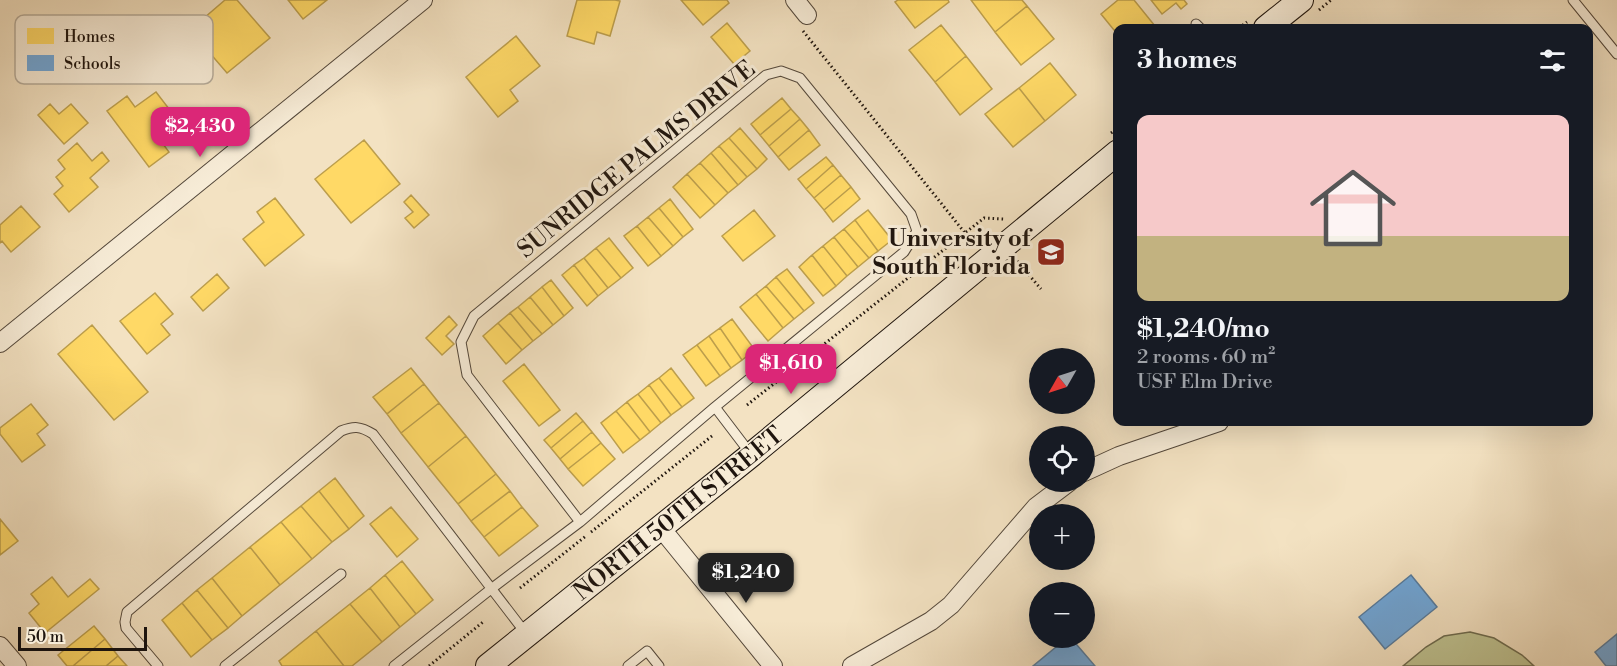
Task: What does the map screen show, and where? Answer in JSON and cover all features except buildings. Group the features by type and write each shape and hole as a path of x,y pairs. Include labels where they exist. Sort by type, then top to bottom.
{"street":[{"path":"0,343 423,0"},
{"path":"795,0 803,20"},
{"path":"1271,24 1301,0"},
{"name":"NORTH 50TH STREET","path":"488,666 751,455 1113,156"},
{"path":"1095,467 1119,456 1207,426"},
{"path":"852,666 931,621 951,605 1035,507 1055,492"},
{"path":"661,528 773,666"},
{"path":"0,646 16,666"}],"lane":[{"path":"1573,0 1593,24"},
{"path":"1593,25 1617,54"},
{"name":"SUNRIDGE PALMS DRIVE","path":"394,666 580,522 715,407 904,252 917,231 911,214 800,78 781,71 765,75 483,308 474,316 461,342 467,375 580,522"},
{"path":"715,407 751,455"},
{"path":"158,666 126,628 127,612 341,431 352,427 364,428 373,434 527,635"},
{"path":"225,666 341,574"},
{"path":"628,666 647,651 659,666"}],"path":[{"path":"803,20 965,232"},
{"path":"747,405 984,218 1005,219"},
{"path":"1003,248 1016,259 1041,289"},
{"path":"520,588 712,436"},
{"path":"429,666 483,622"}],"green space":[{"path":"1470,632 1494,638 1522,655 1534,666 1403,666 1444,636"}],"place":[{"name":"University of South Florida","path":"1051,252"}]}
